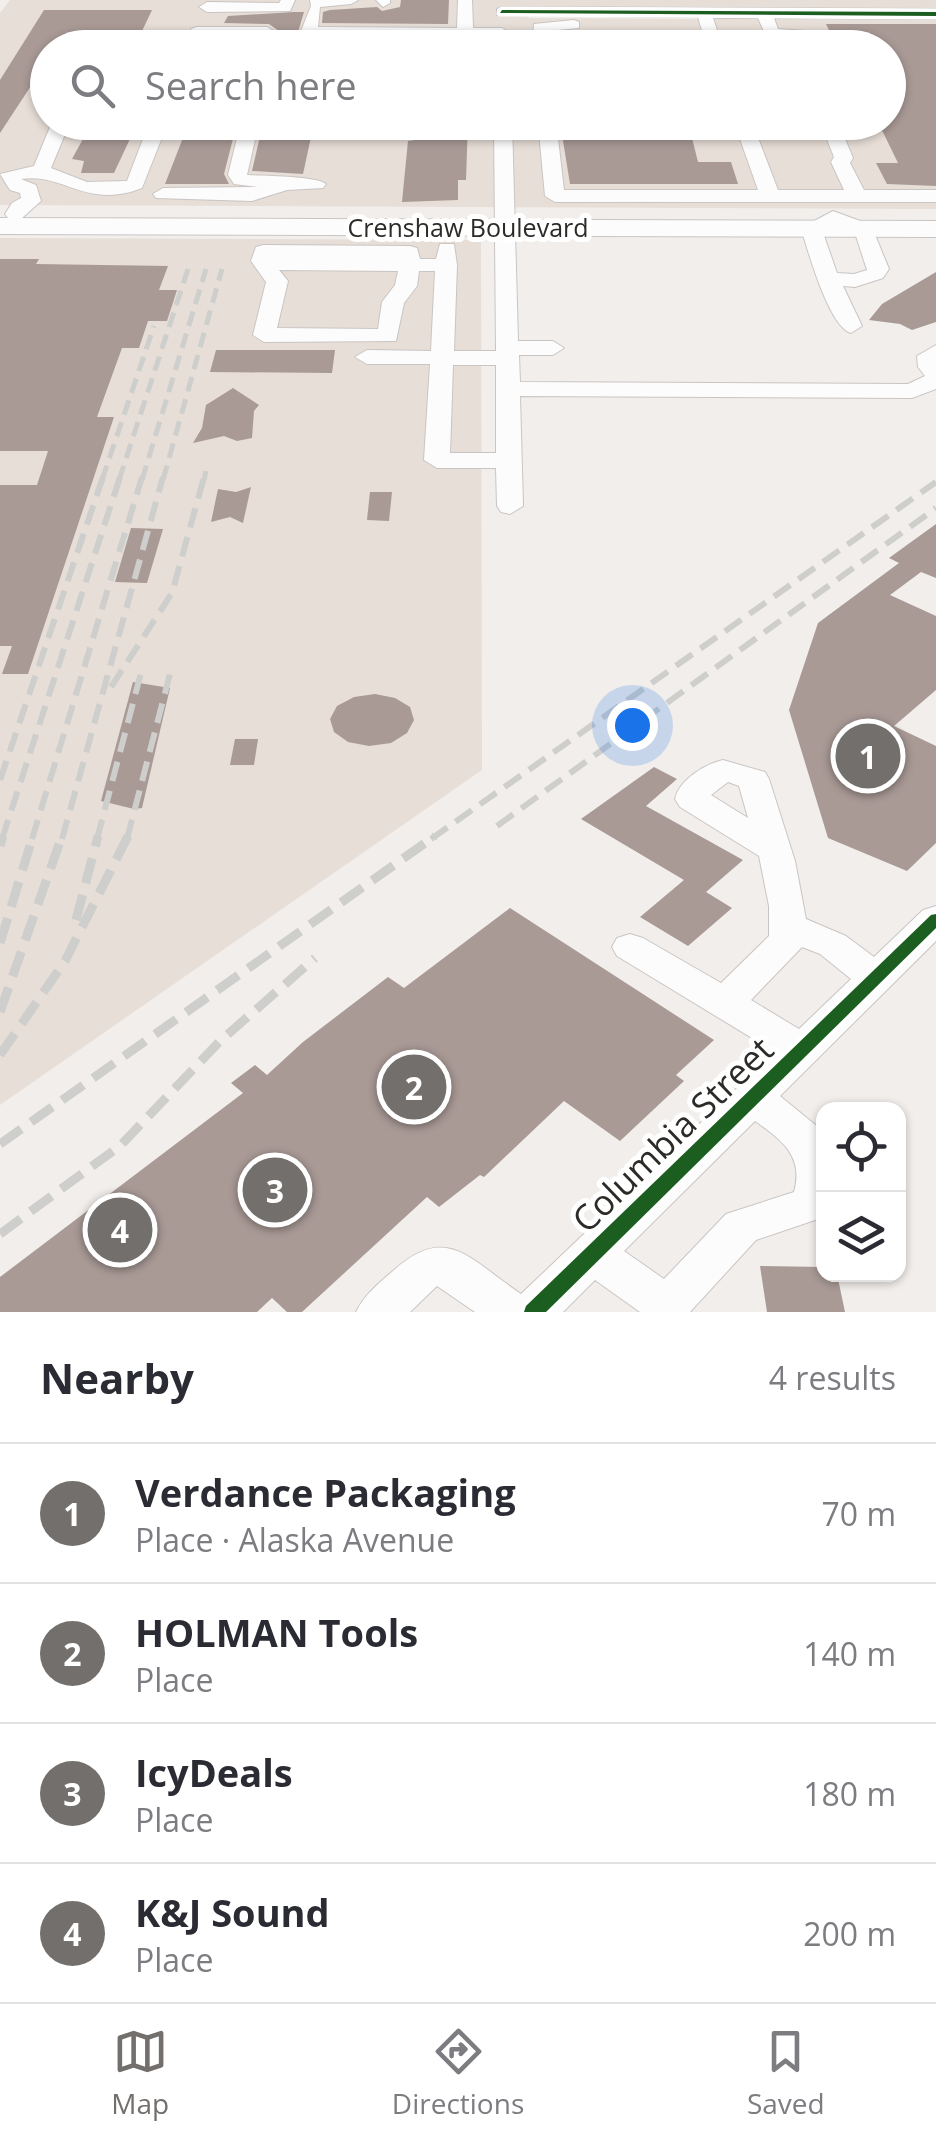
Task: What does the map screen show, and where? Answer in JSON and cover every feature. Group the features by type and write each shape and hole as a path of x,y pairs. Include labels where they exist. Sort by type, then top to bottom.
{"main road":[{"name":"Crenshaw Boulevard","path":"10,209 504,221 731,213 864,228 936,229"},
{"name":"Crenshaw Boulevard","path":"10,209 504,221"},
{"name":"Crenshaw Boulevard","path":"822,222 936,217"}],"street":[{"path":"308,30 315,6 352,0"},
{"path":"465,0 466,30"},
{"path":"198,30 208,4 286,8 288,2"},
{"path":"502,6 809,25 890,6 936,3"},
{"path":"582,12 582,4 774,5 773,30"},
{"path":"890,6 936,14"},
{"path":"539,30 551,25 706,19"},
{"path":"706,19 709,30"},
{"path":"771,21 809,25"},
{"path":"41,170 54,140"},
{"path":"10,209 9,175 41,170 56,180 74,184 128,188 136,184 152,140"},
{"path":"246,140 237,176 241,180 325,184 312,215"},
{"path":"503,140 510,506"},
{"path":"548,140 555,196 731,213 770,196 936,196"},
{"path":"750,140 770,196"},
{"path":"836,140 844,158 840,162 857,196"},
{"path":"163,194 252,195 285,184"},
{"path":"822,222 828,278 847,315 855,281"},
{"path":"828,278 869,279 878,269 864,228"},
{"path":"263,251 410,252 408,265 406,286 393,302 388,336 264,335 277,280 262,263 263,251"},
{"path":"408,265 447,257 437,460 510,461"},
{"path":"367,357 442,358 553,348"},
{"path":"508,389 912,390 936,377 929,356 936,352"},
{"path":"725,1003 787,941 790,927 772,849"},
{"name":"Columbia Street","path":"533,1312 936,919"},
{"path":"790,927 833,944 864,988"},
{"path":"630,947 802,1049"},
{"path":"592,1254 665,1309 741,1228 811,1204 819,1185 814,1151 804,1133 752,1098"},
{"path":"379,1312 430,1265 438,1264 512,1312"}],"shaded area":[{"path":"10,0 936,0 936,10 522,10 529,18 936,20 936,209 0,205 0,13"},
{"path":"0,238 481,240 482,770 0,1105"}],"building":[{"path":"401,0 449,0 448,24 322,23 323,12 377,7 382,11 400,7"},
{"path":"44,10 152,10 143,30 31,30"},
{"path":"304,12 299,30 278,30 269,24 224,23 228,16"},
{"path":"826,24 936,24 936,186 887,184 876,163 898,163 887,140 906,140 906,30 829,30"},
{"path":"30,32 30,87 0,133 0,80"},
{"path":"82,140 129,140 114,173 81,173 84,161 72,159"},
{"path":"182,140 233,140 224,174 229,184 165,184"},
{"path":"259,140 310,140 303,174 252,171"},
{"path":"467,140 466,180 458,180 458,200 402,202 408,141"},
{"path":"563,140 692,140 698,162 731,162 738,184 570,184"},
{"path":"0,259 39,259 36,264 168,266 159,290 177,290 167,321 148,321 139,348 122,348 97,417 114,417 28,674 2,674 12,646 0,646 0,485 37,485 48,451 0,451"},
{"path":"936,272 936,322 912,330 900,324 869,320 882,304"},
{"path":"216,350 335,350 332,373 210,372"},
{"path":"233,388 259,405 254,411 252,438 237,441 224,436 193,443 202,428 206,405"},
{"path":"251,487 243,523 230,517 211,522 218,489 236,492"},
{"path":"370,492 392,492 389,521 367,520"},
{"path":"936,524 936,578 921,572 890,595 936,616 936,690 894,726 936,746 936,843 907,871 828,838 789,710 818,623 899,563 889,558"},
{"path":"131,528 163,529 147,583 115,582"},
{"path":"133,682 170,688 142,808 134,809 101,801"},
{"path":"375,694 395,698 410,707 414,720 407,733 391,743 369,746 348,742 334,732 330,719 337,706 354,697"},
{"path":"235,739 258,739 254,765 230,765"},
{"path":"654,767 677,779 646,806 743,860 706,892 732,908 688,946 640,917 684,880 581,819"},
{"path":"510,908 714,1040 676,1075 684,1081 620,1141 564,1101 484,1177 480,1175 439,1207 427,1197 302,1312 287,1312 272,1298 257,1312 0,1312 0,1277 243,1093 231,1083 255,1065 267,1075 388,977 404,988"},
{"path":"760,1266 816,1267 816,1282 839,1282 845,1312 767,1312"}],"railway":[{"path":"119,480 188,269"},
{"path":"142,480 206,269"},
{"path":"163,480 222,269"},
{"path":"102,480 154,326"},
{"path":"204,480 206,471"},
{"path":"0,780 103,477"},
{"path":"2,839 120,477"},
{"path":"32,839 142,477"},
{"path":"62,839 163,477"},
{"path":"111,687 172,593 204,477"},
{"path":"431,839 936,482"},
{"path":"497,826 936,508"},
{"path":"97,839 142,669"},
{"path":"128,837 171,670"},
{"path":"0,846 3,836"},
{"path":"0,943 33,836"},
{"path":"0,1012 62,836"},
{"path":"76,920 98,836"},
{"path":"0,1144 435,836"},
{"path":"0,1055 65,961 128,837"},
{"path":"0,1234 121,1145 219,1042 315,958"}],"cycle path":[{"path":"502,12 936,14"},
{"path":"533,1312 936,919"}],"place":[{"name":"Verdance Packaging","path":"868,756"},
{"name":"HOLMAN Tools","path":"414,1087"},
{"name":"IcyDeals","path":"275,1190"},
{"name":"K&J Sound","path":"120,1230"}]}
